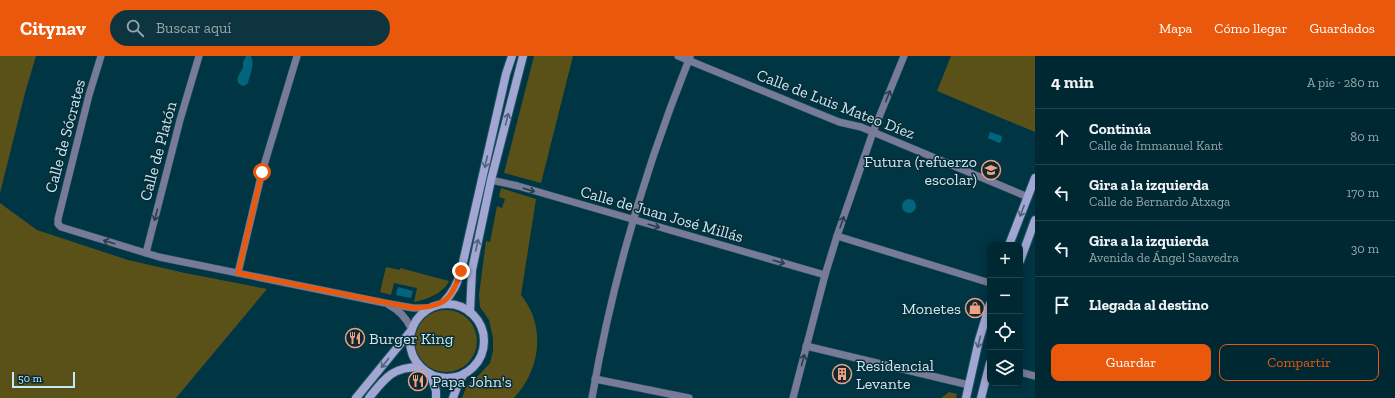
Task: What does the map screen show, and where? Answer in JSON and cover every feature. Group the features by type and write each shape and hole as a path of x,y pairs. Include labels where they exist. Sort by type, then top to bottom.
{"street":[{"name":"Calle de Sócrates","path":"101,56 87,102 58,224 68,230 146,253"},
{"name":"Calle de Platón","path":"146,253 180,120 199,56"},
{"path":"238,273 262,172 298,56"},
{"path":"356,398 410,330 417,317 429,308 443,303 450,296 456,286 461,271 506,74 512,56"},
{"path":"470,312 472,270 491,180 523,56"},
{"name":"Calle de Luis Mateo Díez","path":"678,56 689,58 839,122 861,127 1028,197"},
{"path":"793,398 836,236 873,132 904,56"},
{"path":"592,398 608,318 634,220 660,137 689,58"},
{"path":"1010,242 1035,178"},
{"name":"Calle de Juan José Millás","path":"491,180 825,275"},
{"path":"1023,253 1035,220"},
{"path":"836,236 987,282"},
{"path":"146,253 385,303 413,308 429,308"},
{"path":"385,303 395,308 402,315 410,330 409,344 412,355 420,367 431,375 444,378 454,378 463,375 472,369 479,361 483,351 484,340 482,329 478,320 470,312 462,306 443,303"},
{"path":"966,398 979,340 987,314"},
{"path":"806,346 968,385"},
{"path":"369,398 382,382 394,371 410,367 420,367"},
{"path":"1023,373 1035,376"},
{"path":"431,375 436,391 436,398"},
{"path":"453,398 463,375"},
{"path":"981,398 987,375"},
{"path":"595,379 689,398"}],"shaded area":[{"path":"0,56 36,56 25,93 0,193"},
{"path":"534,56 573,56 541,183 504,173"},
{"path":"951,56 1035,56 1035,132 937,91"},
{"path":"501,188 536,199 521,295 529,307 537,334 535,361 523,387 514,398 462,398 467,385 490,363 493,351 493,338 489,320 480,307 479,295 486,241 490,242 497,206 502,208 505,199 499,197"},
{"path":"0,203 37,230 128,260 267,289 176,398 0,398"},
{"path":"386,267 400,270 400,268 449,281 443,289 429,298 414,302 417,288 394,283 391,295 380,292"},
{"path":"440,310 452,310 468,319 475,329 477,341 475,353 468,363 452,372 440,372 429,367 420,358 415,347 415,335 420,324 429,315"},
{"path":"949,392 957,394 956,398 941,398"}],"water":[{"path":"246,56 251,56 252,66 248,83 243,86 238,82 238,78 243,68 243,62"},
{"path":"990,132 1002,136 1001,142 999,143 988,138"},
{"path":"909,199 914,201 916,206 914,211 909,213 904,211 902,206 904,201"},
{"path":"398,287 413,291 411,298 396,295"}],"place":[{"name":"Futura (refuerzo escolar)","path":"991,170"},
{"name":"Monetes","path":"975,308"},
{"name":"Burger King","path":"355,338"},
{"name":"Residencial Levante","path":"842,374"},
{"name":"Papa John's","path":"418,381"}],"route":[{"path":"262,172 238,273 385,303 413,308 429,308 443,303 450,296 456,286 461,271"}]}
